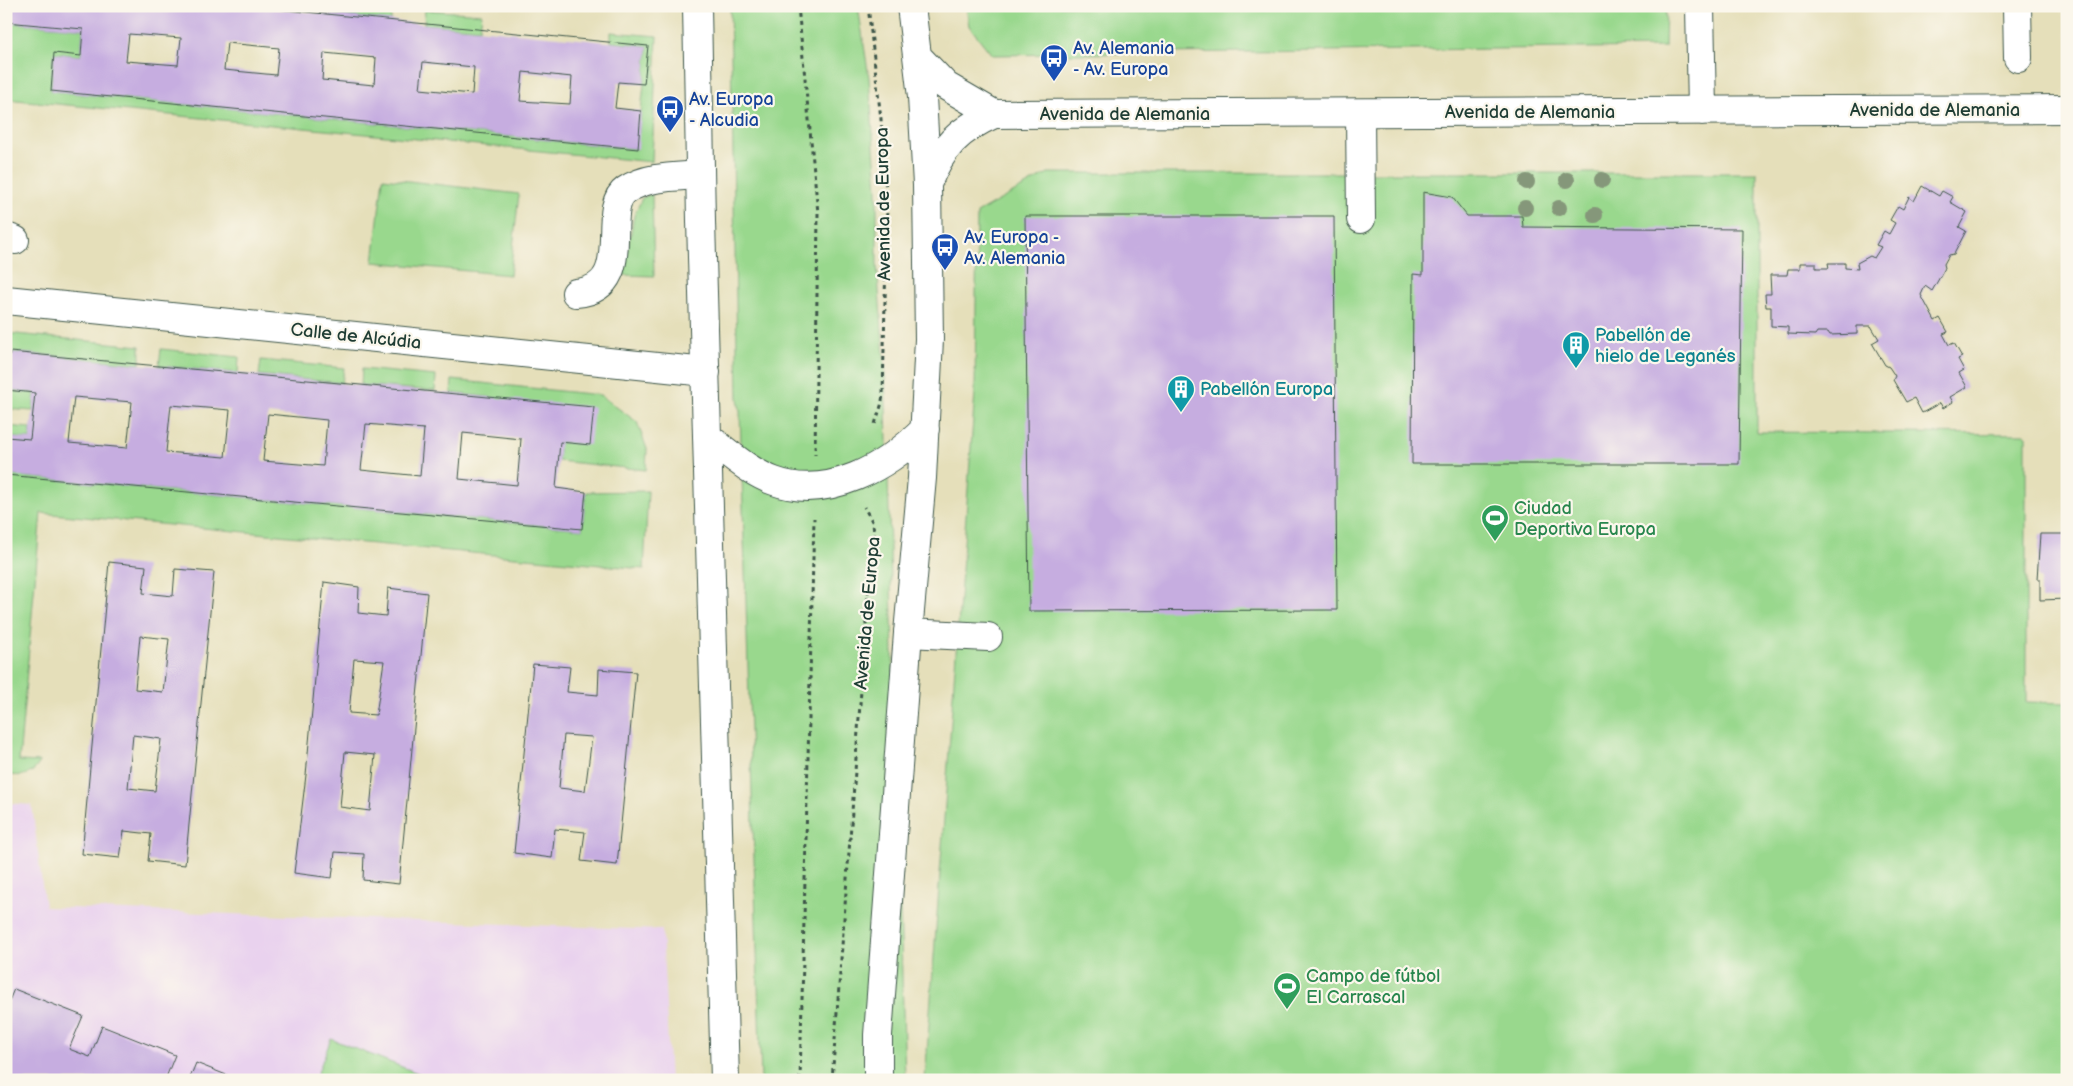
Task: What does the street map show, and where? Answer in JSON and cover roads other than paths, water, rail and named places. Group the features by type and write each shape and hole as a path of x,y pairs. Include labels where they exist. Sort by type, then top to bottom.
{"main road":[{"path":"697,6 725,1080"},
{"path":"878,1080 878,1035 925,429 929,339 927,185 922,97 912,6"},
{"path":"1700,6 1702,111"},
{"path":"2016,6 2018,58"},
{"path":"917,56 946,86 994,114 951,142 942,153 927,185"},
{"name":"Avenida de Alemania","path":"994,114 2067,109"},
{"path":"1360,113 1360,219"},
{"path":"576,293 594,288 606,276 614,258 616,208 624,191 639,184 665,178 700,175"},
{"name":"Calle de Alcúdia","path":"6,300 706,372"},
{"path":"707,437 746,466 767,478 787,485 815,486 854,477 898,454 925,429"},
{"path":"908,633 988,638"}],"place":[{"name":"Av. Alemania - Av. Europa","path":"1054,82"},
{"name":"Av. Europa - Alcudia","path":"670,133"},
{"name":"Av. Europa - Av. Alemania","path":"945,271"},
{"name":"Pabellón de hielo de Leganés","path":"1576,369"},
{"name":"Pabellón Europa","path":"1181,413"},
{"name":"Ciudad Deportiva Europa","path":"1495,542"},
{"name":"Campo de fútbol El Carrascal","path":"1287,1010"}]}
